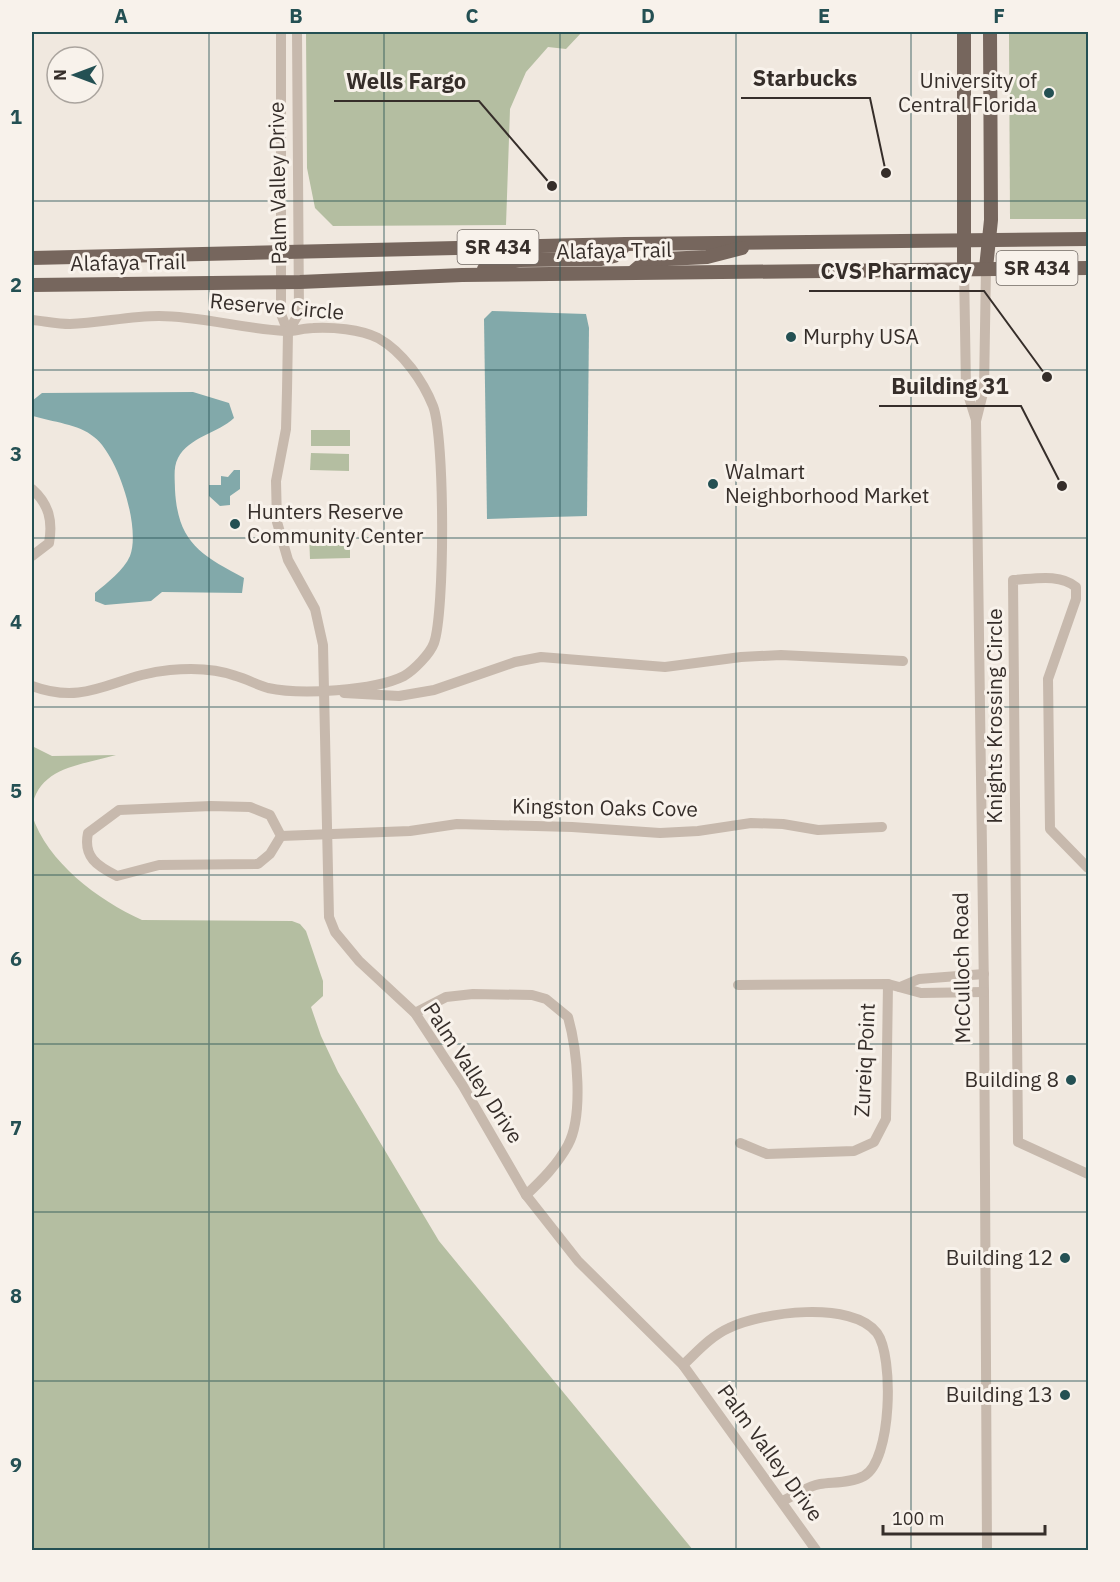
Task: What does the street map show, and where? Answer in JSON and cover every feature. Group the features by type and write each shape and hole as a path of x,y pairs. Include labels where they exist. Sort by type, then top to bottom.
{"main road":[{"name":"McCulloch Road","path":"964,32 964,268"},
{"name":"McCulloch Road","path":"986,268 989,240 990,32"},
{"name":"Alafaya Trail","path":"32,258 626,244 1089,239"},
{"path":"633,272 647,260 707,257 767,242"},
{"path":"462,275 519,260 601,259 614,256 626,244"},
{"name":"Alafaya Trail","path":"32,285 300,282 462,275 633,272 1089,268"}],"street":[{"name":"Palm Valley Drive","path":"281,32 281,314 288,332 286,429 276,481 277,522 288,560 306,592 321,628 326,692 327,901 334,932 359,961 415,1013 463,1086 526,1195 578,1261 682,1365 816,1551"},
{"name":"Palm Valley Drive","path":"288,332 299,314 300,282 297,32"},
{"name":"McCulloch Road","path":"964,268 966,388 976,421"},
{"name":"McCulloch Road","path":"986,268 984,389 976,421 984,974 987,1551"},
{"name":"Reserve Circle","path":"32,320 68,324 159,316 288,332 312,328 339,329 377,338 404,359 416,375 433,407 440,439 441,584 433,646 404,675 326,692 265,687 234,675 207,670 172,670 132,676 82,694 54,694 32,686"},
{"path":"32,489 42,498 53,525 49,543 32,556"},
{"name":"Knights Krossing Circle","path":"1089,868 1050,829 1048,679 1076,599 1076,587 1069,581 1058,579 1013,580 1018,1142 1089,1173"},
{"path":"326,692 399,696 434,690 515,662 541,657 665,667 741,657 781,655 903,661"},
{"path":"151,807 250,807 270,815 281,836 270,854 258,864 159,865 117,876 97,866 88,855 86,843 88,833 119,810 151,807"},
{"name":"Kingston Oaks Cove","path":"281,836 410,831 458,824 572,827 660,834 751,823 848,831 882,827"},
{"path":"899,987 919,979 984,974"},
{"path":"940,978 940,993"},
{"path":"738,985 888,984 921,993 984,992"},
{"name":"Zureiq Point","path":"740,1143 767,1154 854,1151 874,1142 886,1119 888,984"},
{"path":"415,1013 446,997 473,994 532,995 546,999 568,1017 576,1064 575,1125 568,1144 549,1174 526,1195"},
{"path":"682,1365 718,1334 762,1317 815,1313 846,1315 863,1321 876,1331 882,1341 887,1378 884,1442 878,1463 865,1476 844,1482 817,1485 782,1501"}],"green space":[{"path":"306,32 582,32 566,49 548,47 526,72 510,109 506,225 333,226 315,208 307,168"},
{"name":"University of Central Florida","path":"1009,32 1088,32 1088,219 1010,219"},
{"path":"311,430 350,430 350,446 311,446"},
{"path":"311,453 349,454 349,471 310,470"},
{"path":"350,533 350,558 310,559 309,534"},
{"path":"32,746 52,756 116,755 76,765 52,776 42,784 32,809"},
{"path":"32,815 49,848 76,878 108,902 142,920 292,921 300,924 306,931 323,981 323,996 311,1007 321,1036 338,1072 439,1241 693,1550 32,1550"}],"water":[{"path":"492,311 586,314 589,328 587,516 487,519 484,319"},
{"path":"193,392 229,403 234,418 189,445 178,458 175,465 177,508 181,523 195,545 204,554 244,578 242,593 162,592 151,601 105,605 95,601 95,593 110,581 130,556 133,544 132,528 125,493 111,459 94,437 73,426 33,416 32,401 42,393"},
{"path":"234,470 240,470 240,489 230,496 230,505 220,506 209,496 209,485 221,485 221,476 228,477"}],"place":[{"name":"University of Central Florida","path":"1049,93"},
{"name":"Starbucks","path":"886,173"},
{"name":"Wells Fargo","path":"552,186"},
{"name":"Murphy USA","path":"791,337"},
{"name":"CVS Pharmacy","path":"1047,377"},
{"name":"Walmart Neighborhood Market","path":"713,484"},
{"name":"Building 31","path":"1062,486"},
{"name":"Hunters Reserve Community Center","path":"235,524"},
{"name":"Building 8","path":"1071,1080"},
{"name":"Building 12","path":"1065,1258"},
{"name":"Building 13","path":"1065,1395"}]}
